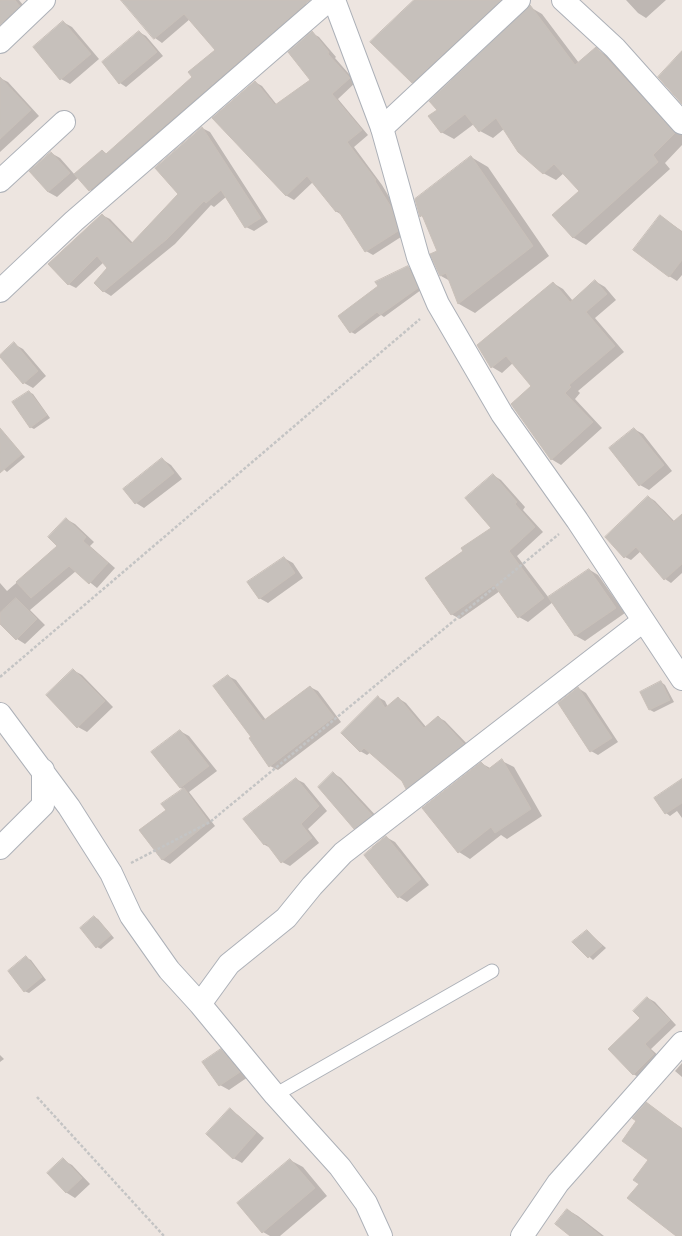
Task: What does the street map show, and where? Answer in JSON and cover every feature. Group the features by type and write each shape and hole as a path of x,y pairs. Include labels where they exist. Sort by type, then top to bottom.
{"street":[{"path":"0,42 44,0"},
{"path":"0,291 74,221 329,0"},
{"path":"334,0 382,128 418,257 438,304 502,414 577,520 682,679"},
{"path":"382,128 519,0"},
{"path":"563,0 614,48 682,123"},
{"path":"0,181 64,122"},
{"path":"200,1004 229,964 286,918 312,886 343,853 643,621"},
{"path":"0,714 43,770 111,873 131,916 169,970 200,1004 275,1095 340,1167 366,1203 381,1236"},
{"path":"0,848 43,805 43,770"},
{"path":"522,1236 558,1183 682,1043"}],"lane":[{"path":"275,1095 492,971"}],"path":[{"path":"0,677 438,304"},
{"path":"111,873 210,822 577,520"},
{"path":"37,1097 164,1236"}],"building":[{"path":"0,0 15,0 20,6 0,25"},
{"path":"121,0 310,0 89,191 74,174 102,150 106,154 192,77 188,72 215,50 184,14 154,39"},
{"path":"414,0 501,0 412,83 370,42"},
{"path":"530,5 575,65 596,47 675,133 653,155 658,162 573,238 552,215 579,191 554,164 543,174 518,152 496,118 479,132 465,114 441,133 428,116 437,110 429,101"},
{"path":"63,21 91,54 60,80 33,47"},
{"path":"139,31 157,52 119,84 102,62"},
{"path":"312,31 329,52 328,54 350,78 332,94 362,130 347,142 376,180 375,181 391,207 398,231 365,252 338,210 336,212 307,176 286,196 212,118 255,81 275,105 310,80 288,52"},
{"path":"682,51 682,104 658,77"},
{"path":"0,77 31,110 0,139"},
{"path":"202,127 261,218 245,228 221,190 206,203 204,201 167,239 103,292 94,283 107,268 97,256 68,285 48,264 102,214 131,244 178,194 155,168"},
{"path":"51,152 70,173 48,192 29,171"},
{"path":"471,156 533,246 458,304 446,273 440,276 430,254 437,251 422,215 420,217 415,199"},
{"path":"660,215 682,232 682,260 669,277 633,250"},
{"path":"408,266 418,288 380,315 377,312 350,333 338,316 378,286 375,282"},
{"path":"595,280 607,294 586,312 615,346 569,385 571,387 565,393 593,422 551,460 511,404 531,386 506,356 491,368 477,345 553,282 570,302"},
{"path":"14,342 38,371 23,384 0,357 0,355"},
{"path":"29,391 47,415 30,428 12,402"},
{"path":"0,428 22,454 0,473"},
{"path":"634,428 664,465 639,486 609,448"},
{"path":"162,458 174,473 135,504 123,489"},
{"path":"493,474 517,502 515,504 535,527 509,551 544,598 518,618 494,585 451,615 425,578 463,551 461,548 491,528 465,498"},
{"path":"648,496 673,522 682,514 682,564 664,580 636,547 624,558 605,537"},
{"path":"66,518 86,537 83,541 108,563 89,584 69,566 31,598 16,582 57,546 48,537"},
{"path":"284,557 295,573 259,599 247,582"},
{"path":"589,569 616,608 575,636 548,597"},
{"path":"16,598 37,619 16,640 0,624 0,613"},
{"path":"73,669 105,701 77,728 46,695"},
{"path":"228,675 263,721 310,686 334,717 269,767 249,738 251,737 213,686"},
{"path":"661,681 670,700 649,710 640,692"},
{"path":"578,687 612,738 590,752 558,703"},
{"path":"378,696 385,708 398,697 424,728 438,716 464,744 406,789 402,781 364,748 360,752 341,733"},
{"path":"180,730 209,766 180,788 151,752"},
{"path":"502,759 531,809 495,833 491,827 458,853 422,808 481,762 488,769"},
{"path":"333,772 372,815 354,829 318,787"},
{"path":"296,778 319,806 301,824 312,838 281,863 266,843 264,845 243,819"},
{"path":"682,779 682,803 665,814 654,798"},
{"path":"184,788 209,822 162,860 139,830 166,810 161,804"},
{"path":"386,836 421,879 398,898 364,855"},
{"path":"94,916 111,935 96,948 80,928"},
{"path":"587,930 602,946 588,958 572,942"},
{"path":"26,956 42,977 24,992 8,971"},
{"path":"647,997 670,1020 645,1044 654,1054 633,1075 608,1049 640,1018 633,1011"},
{"path":"221,1049 240,1072 219,1086 202,1062"},
{"path":"646,1102 682,1129 682,1236 676,1236 627,1198 639,1184 633,1180 648,1160 622,1141 636,1121 632,1118"},
{"path":"230,1108 256,1133 233,1159 206,1134"},
{"path":"63,1158 82,1178 66,1193 47,1173"},
{"path":"290,1159 315,1188 262,1233 237,1203"},
{"path":"567,1209 601,1236 570,1236 555,1224"}]}
